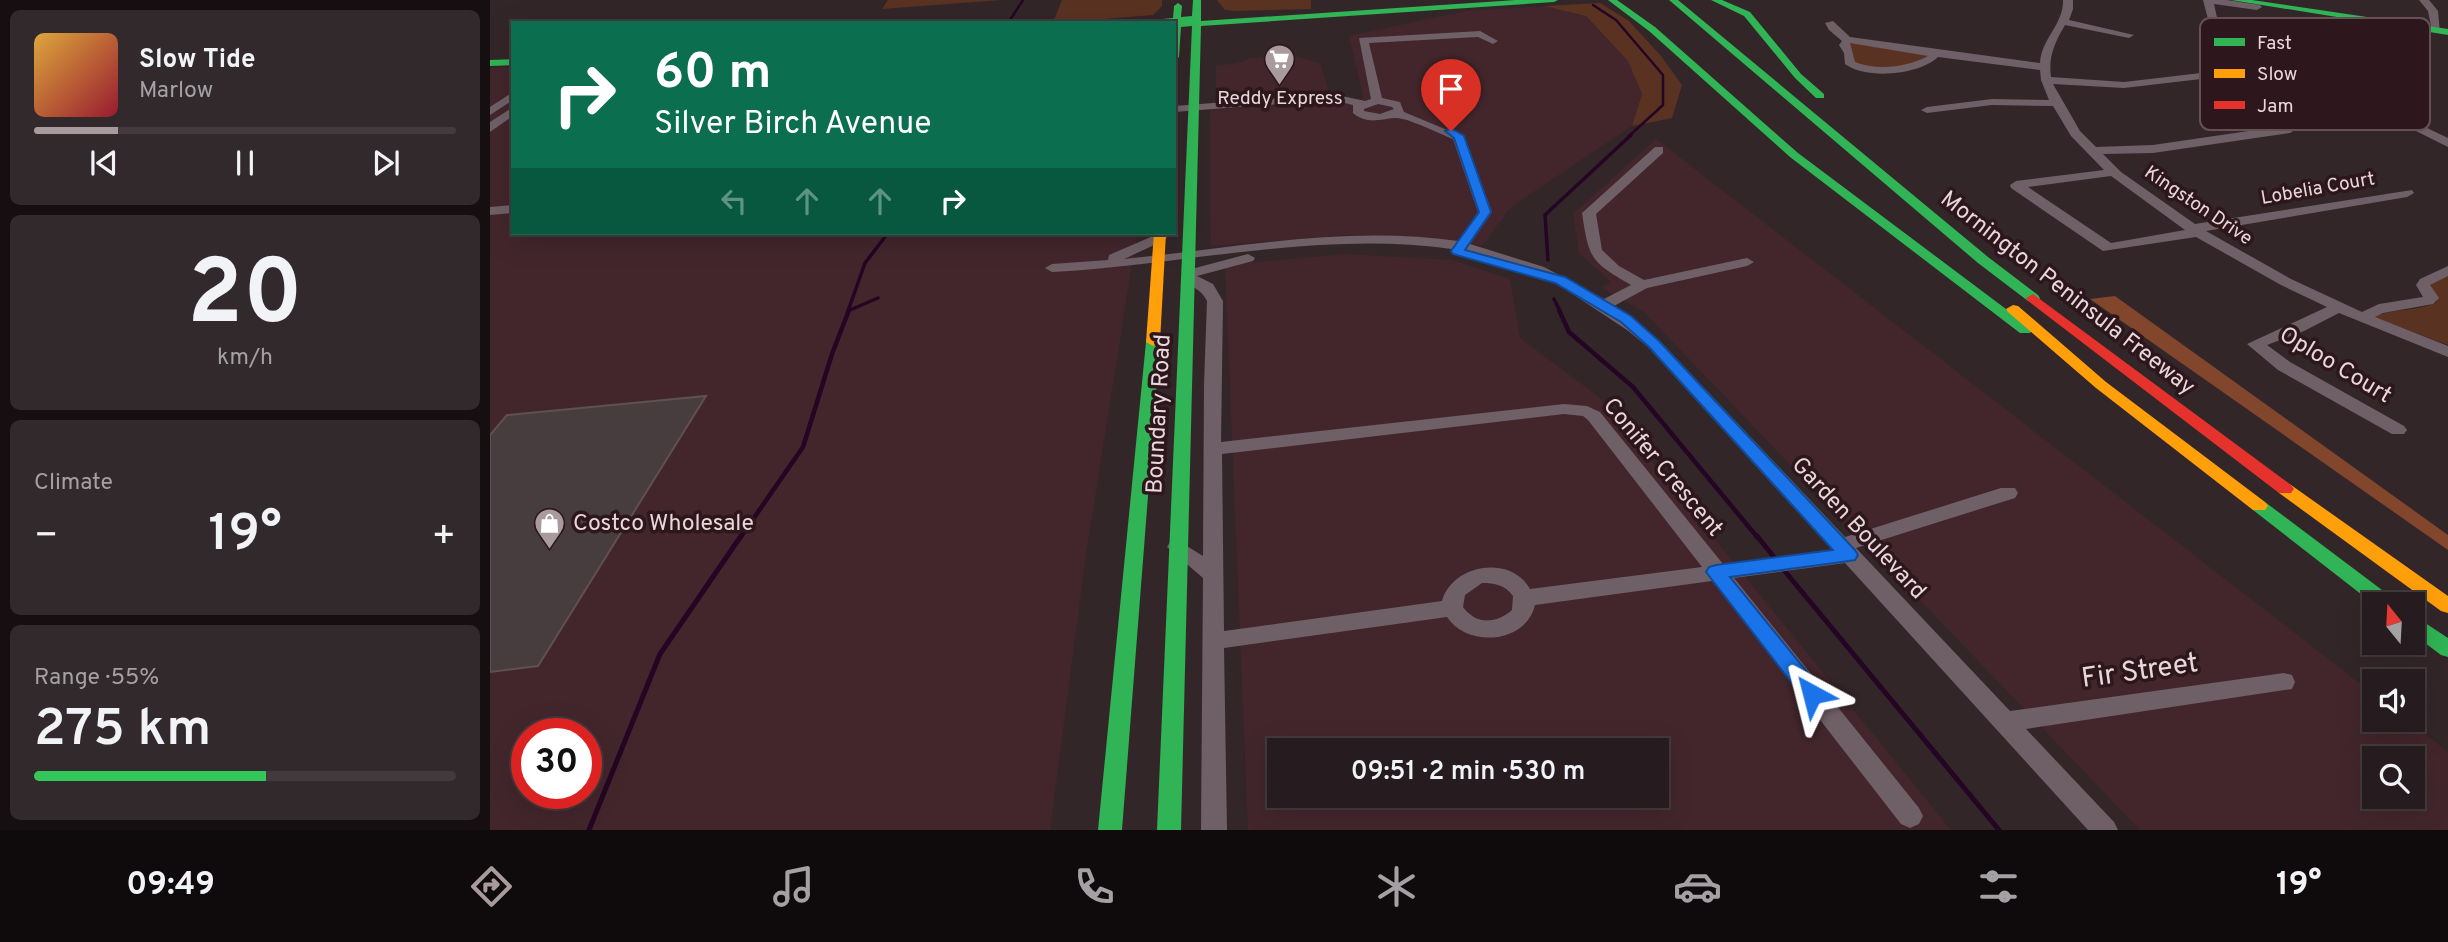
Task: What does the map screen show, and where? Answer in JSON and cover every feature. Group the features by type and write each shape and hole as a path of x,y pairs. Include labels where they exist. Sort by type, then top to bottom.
{"main road":[{"path":"1178,0 1176,24 1197,26 1554,0"},
{"path":"1200,0 1231,19 1259,20"},
{"name":"Boundary Road","path":"1169,830 1177,547 1200,0"},
{"path":"1197,26 1231,19 1446,0"},
{"path":"1612,0 1645,22 1799,160 2101,385"},
{"path":"1629,0 1645,22"},
{"path":"2235,0 2351,18"},
{"path":"2257,0 2360,18"},
{"name":"Mornington Peninsula Freeway","path":"1666,1 1811,114 1914,204 2064,322 2301,500 2448,606"},
{"name":"Mornington Peninsula Freeway","path":"1666,1 2101,385 2371,592"},
{"path":"1722,1 1749,17 1798,76 1828,103"},
{"path":"490,57 511,56"},
{"path":"490,63 511,62"},
{"path":"1176,104 1195,99"},
{"path":"1908,176 2064,322"},
{"name":"Boundary Road","path":"1110,830 1160,235"},
{"path":"2426,633 2448,649"}],"street":[{"path":"2045,73 2050,38 2070,11 2067,0"},
{"path":"2213,18 2208,0 2329,18"},
{"path":"2417,0 2424,0 2434,11 2441,32"},
{"path":"2063,22 2129,36"},
{"path":"1830,23 1832,28 1847,40 2124,85 2200,76"},
{"path":"1377,101 1363,40 1480,34 1493,41"},
{"path":"1847,40 1843,45 1849,53 1849,62 1857,68 1915,66 1929,63 1936,54"},
{"name":"Kingston Drive","path":"2045,73 2055,103 2067,122 2093,151 2115,172 2196,231 2269,274 2362,318 2448,352"},
{"path":"490,112 511,96"},
{"path":"1176,108 1195,99 1333,97 1362,104 1377,101 1396,104 1400,110 1377,118 1364,116 1357,110 1362,104"},
{"path":"1927,110 1992,102 2055,103"},
{"path":"490,128 511,112"},
{"path":"1396,113 1458,136 1485,212 1460,249"},
{"path":"2093,151 2153,149 2283,130"},
{"path":"2422,130 2448,143"},
{"path":"1642,285 1614,269 1595,251 1589,213 1659,150"},
{"name":"Lobelia Court","path":"2115,172 2016,185 2108,248 2407,193"},
{"path":"490,204 511,202"},
{"path":"490,211 511,209"},
{"path":"1158,263 1051,273 1091,265 1135,250 1160,235"},
{"name":"Garden Boulevard","path":"1189,267 1327,240 1412,240 1460,249 1560,280 1604,305 1626,319 1654,344 2105,830"},
{"name":"Garden Boulevard","path":"1158,263 1189,267 1210,266 1346,245 1460,249"},
{"path":"1604,305 1642,285 1747,262"},
{"path":"1091,265 1158,263"},
{"path":"1189,267 1208,287 1215,301 1213,830"},
{"path":"2362,318 2379,309 2428,300 2431,298 2423,285 2425,282 2448,271"},
{"name":"Oploo Court","path":"2338,307 2309,323 2255,344 2284,366 2398,430"},
{"name":"Conifer Crescent","path":"1213,449 1564,409 1587,411 1909,817"},
{"path":"1524,598 1810,560 2008,494"},
{"path":"1177,547 1213,575"},
{"path":"1482,575 1504,577 1513,582 1524,598 1522,614 1506,627 1496,630 1473,628 1463,623 1452,608 1452,599 1461,583 1482,575"},
{"path":"1212,641 1452,608"},
{"name":"Fir Street","path":"2004,722 2284,682"}],"shaded area":[{"path":"888,0 1001,0 882,9"},
{"path":"1062,0 1162,0 1162,6 1153,15 1054,21"},
{"path":"1217,0 1311,0 1311,9 1225,10"},
{"path":"1600,3 1629,21 1661,56 1682,85 1672,118 1632,126 1642,94 1628,61 1586,16 1544,6"},
{"path":"1544,6 1585,16 1628,61 1642,94 1632,126 1510,208 1483,245 1436,239 1345,235 1211,246 1210,110 1364,99 1349,36 1465,11"},
{"path":"1848,43 1930,57 1892,67 1863,66 1853,64"},
{"path":"1299,57 1320,63 1328,90 1216,98 1216,66 1243,62 1249,58"},
{"path":"511,67 511,235 1137,235 1086,554 1050,830 490,830 490,68"},
{"path":"1656,139 2362,685 2362,732 2423,732 2448,752 2448,830 2140,830 1644,312 1602,288 1611,282 1579,253 1573,214"},
{"path":"1345,254 1452,260 1510,279 1520,338 1599,397 1951,830 1248,830 1225,265"},
{"path":"2448,275 2448,345 2373,317 2437,302 2430,285"},
{"path":"2115,296 2448,535 2448,550 2090,299"}],"building":[{"name":"Costco Wholesale","path":"706,396 538,666 490,672 490,435 507,415"}],"waterway":[{"path":"1009,21 1023,0"},
{"path":"1593,5 1616,20 1663,75 1663,105 1629,136"},
{"path":"1548,260 1545,215 1631,135"},
{"path":"848,311 865,263 886,235"},
{"path":"850,310 878,298"},
{"path":"1554,299 1560,311"},
{"path":"740,538 803,447 832,354 849,310"},
{"path":"1559,310 1569,332 1633,387 1758,538"},
{"path":"589,830 660,654 741,536"},
{"path":"1757,536 1778,562"},
{"path":"1783,569 1999,830"}],"traffic: fast":[{"path":"1169,830 1197,0"},
{"path":"1176,25 1554,0"},
{"path":"1612,0 1652,29 1794,155 2025,330"},
{"path":"1673,0 1983,260 2033,298"},
{"path":"1715,0 1747,14 1798,76 1820,96"},
{"path":"2235,0 2355,18"},
{"path":"1176,32 1178,6"},
{"path":"1158,21 1192,19"},
{"path":"2430,29 2448,32"},
{"path":"490,63 511,62"},
{"path":"1110,830 1153,342"},
{"path":"2259,506 2371,592"},
{"path":"2426,633 2448,649"}],"traffic: slow":[{"path":"1153,342 1160,235"},
{"path":"2013,309 2101,385 2259,506"},
{"path":"2285,489 2448,606"}],"traffic: jam":[{"path":"2033,298 2285,489"}],"place":[{"name":"Reddy Express","path":"1280,87"},
{"name":"Costco Wholesale","path":"550,551"}],"route":[{"path":"1451,131 1458,136 1485,212 1458,251 1560,280 1626,319 1654,344 1849,555 1716,572 1812,694"}]}
